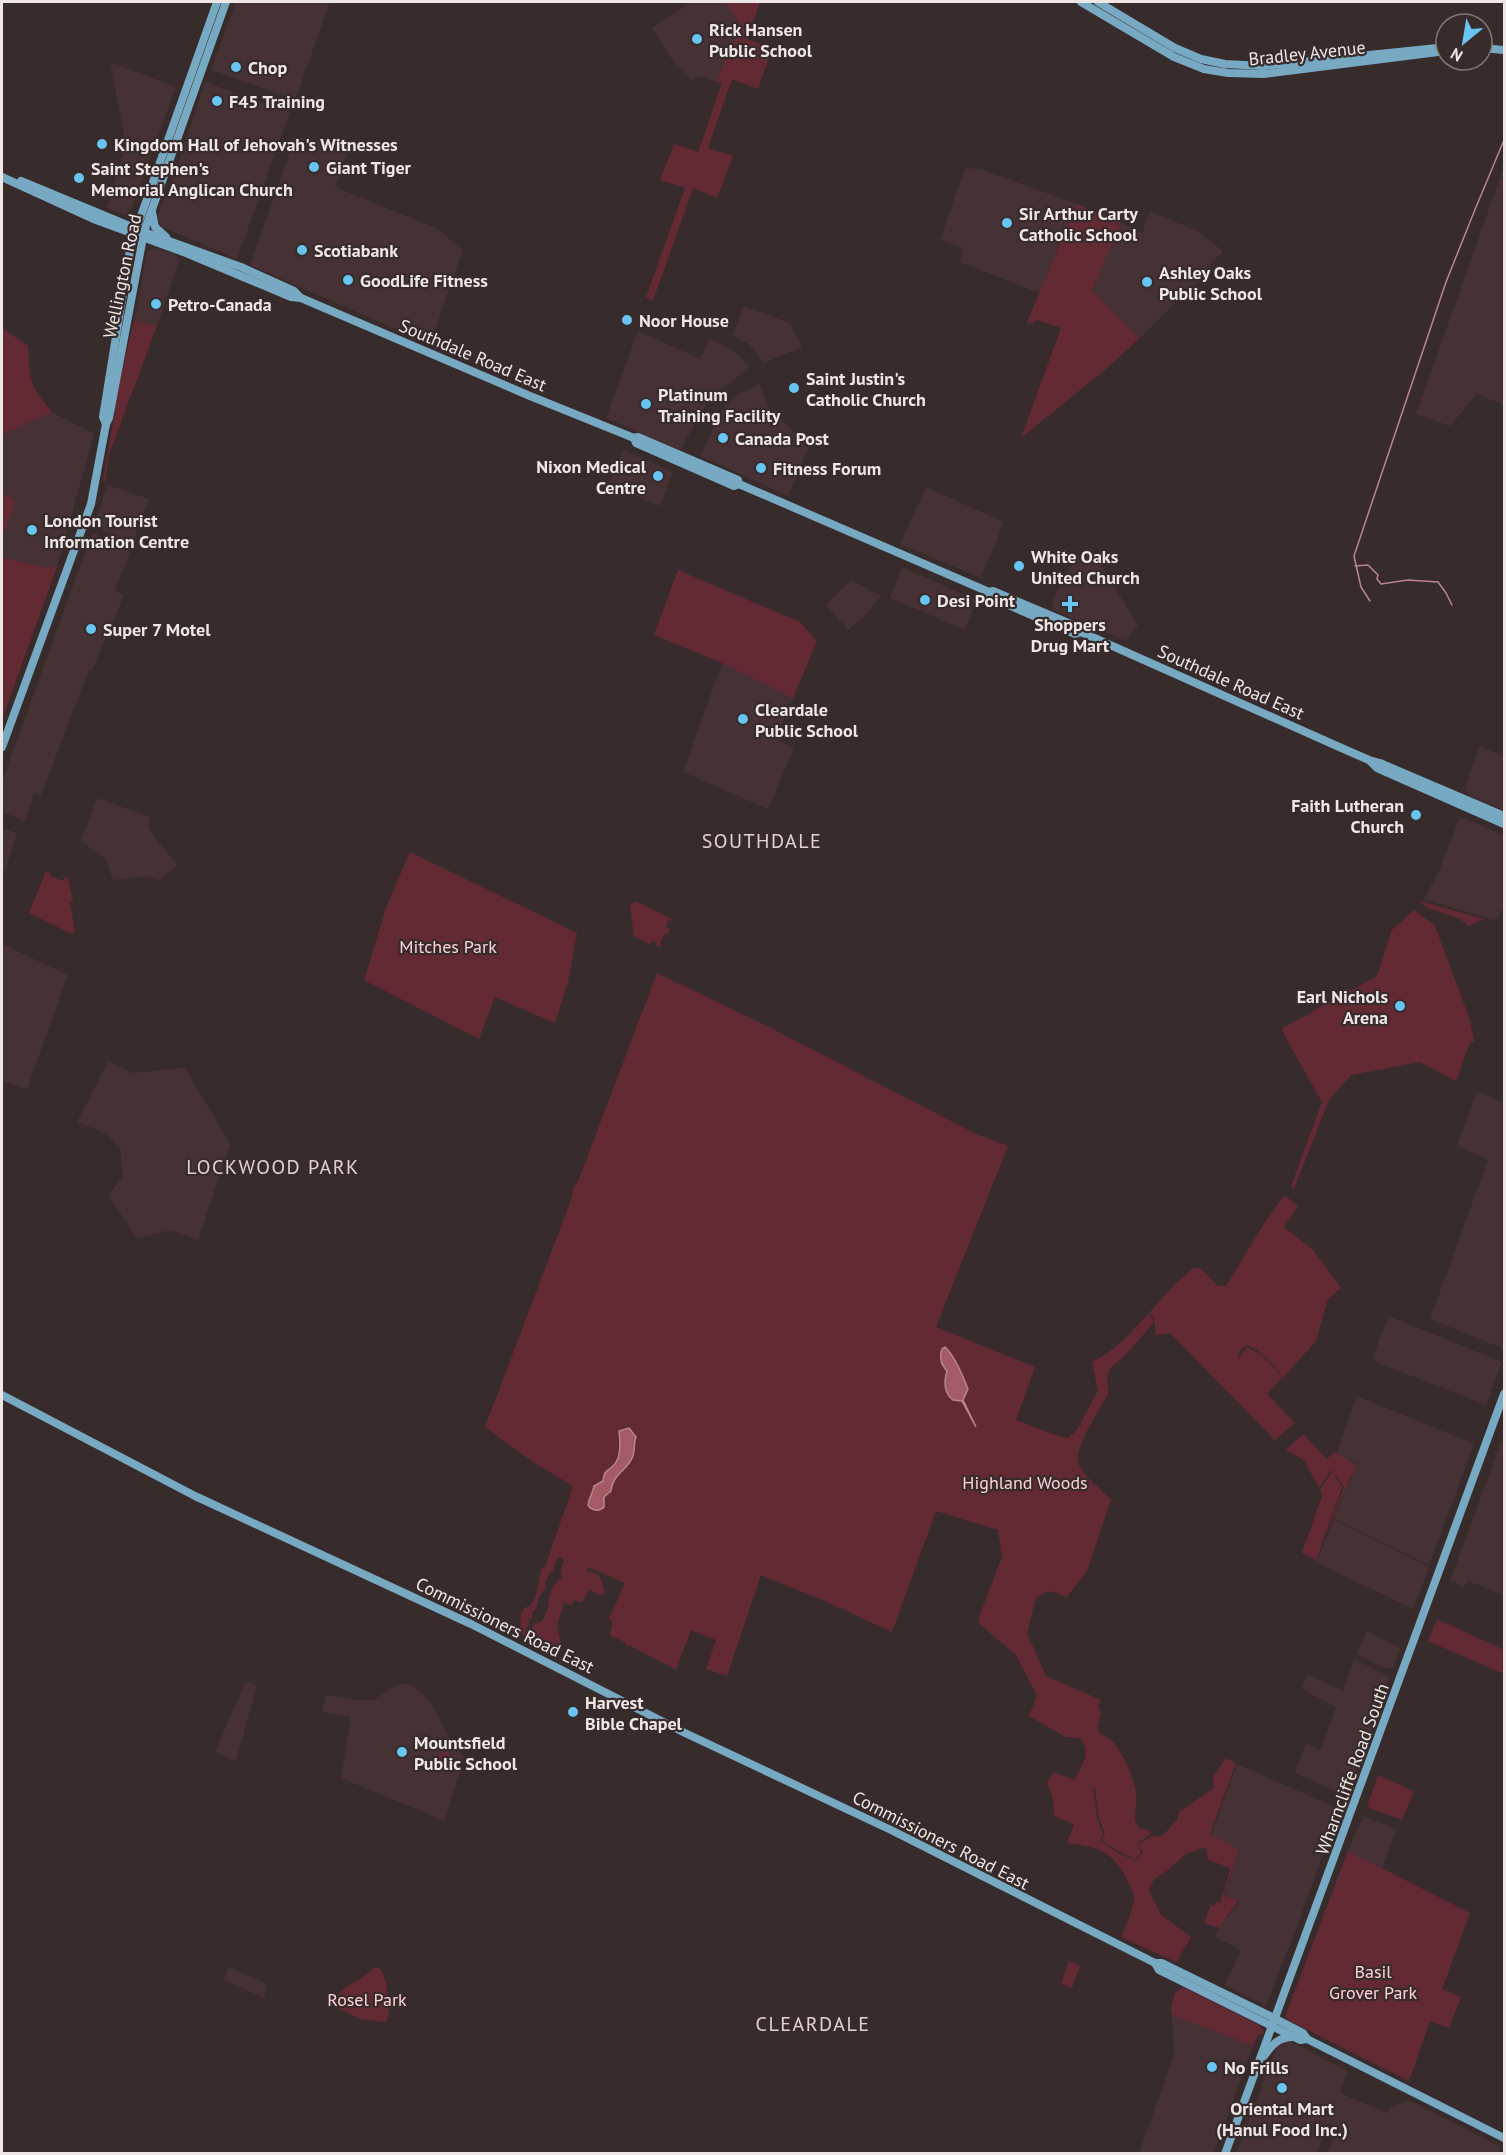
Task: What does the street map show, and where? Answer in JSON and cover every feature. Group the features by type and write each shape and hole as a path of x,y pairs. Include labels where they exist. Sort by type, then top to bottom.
{"main road":[{"name":"Wellington Road","path":"2,747 91,504 140,255 139,233 151,210 217,2"},
{"name":"Wellington Road","path":"105,424 103,417 130,254 184,104 226,2"},
{"name":"Bradley Avenue","path":"1081,2 1174,57 1204,69 1228,73 1264,74 1434,51"},
{"name":"Bradley Avenue","path":"1098,2 1175,48 1202,59 1225,64 1263,66 1434,50"},
{"name":"Southdale Road East","path":"2,175 139,233 161,245 291,297 301,298 633,438 638,437 738,480 739,484 989,592 993,591 1078,627 1081,632 1369,760 1504,816"},
{"name":"Southdale Road East","path":"2,175 108,225 172,241 278,283 294,291 301,298"},
{"path":"151,210 155,227 172,241"},
{"path":"108,225 124,238 130,254"},
{"path":"140,255 153,246 161,245"},
{"name":"Southdale Road East","path":"1369,760 1377,768 1504,824"},
{"name":"Wharncliffe Road South","path":"1225,2154 1504,1394"},
{"name":"Commissioners Road East","path":"2,1395 195,1496 471,1624 685,1733 891,1830 1155,1963 1162,1963 1274,2023"},
{"path":"1274,2023 1293,2037 1300,2040 1307,2039"},
{"path":"1274,2023 1303,2033 1307,2039 1504,2138"},
{"path":"1260,2062 1276,2042 1283,2038 1293,2037"}],"shaded area":[{"path":"236,2 330,2 295,100 211,70"},
{"name":"Rick Hansen Public School","path":"691,2 725,2 740,24 732,50 717,82 698,76 691,80 675,64 652,28"},
{"path":"110,62 176,87 129,216 107,208 126,145"},
{"path":"205,82 290,112 237,259 162,227 157,217 177,167"},
{"path":"295,138 308,138 348,151 335,187 436,228 463,250 430,344 250,265"},
{"path":"1504,167 1504,405 1477,394 1450,426 1416,414"},
{"name":"Sir Arthur Carty Catholic School","path":"965,168 980,169 1077,204 1039,293 960,262 963,248 940,240"},
{"name":"Ashley Oaks Public School","path":"1150,211 1197,231 1223,251 1206,269 1207,274 1139,339 1092,290 1121,222 1142,233"},
{"path":"154,248 176,254 179,260 157,326 134,321 147,252"},
{"path":"744,306 790,323 802,347 764,363 748,344 732,335"},
{"path":"638,331 700,359 710,338 735,352 750,367 710,398 680,450 606,418"},
{"path":"759,384 771,411 793,431 812,439 788,496 701,456 721,411 738,394"},
{"path":"52,412 94,434 57,567 39,567 2,557 2,538 14,506 13,500 2,494 2,438 4,434"},
{"path":"623,450 673,472 660,506 609,484"},
{"path":"107,485 149,499 132,543 94,527"},
{"path":"926,487 1004,522 981,578 900,544"},
{"path":"92,533 131,549 115,591 124,595 92,670 89,670 41,795 34,793 25,821 2,812 2,782"},
{"path":"1090,548 1138,625 1126,641 1053,610 1053,601 1065,575"},
{"path":"902,567 976,600 965,630 890,598"},
{"path":"851,580 881,596 864,617 848,630 826,605"},
{"name":"Cleardale Public School","path":"722,663 793,698 776,739 794,748 768,809 683,772"},
{"path":"1480,746 1504,757 1504,810 1469,795 1465,787"},
{"path":"97,798 150,817 148,828 177,865 160,880 146,876 113,880 106,859 81,841"},
{"path":"1465,818 1504,836 1504,911 1501,910 1498,919 1494,920 1424,899 1440,869 1459,819"},
{"path":"2,828 17,833 2,880"},
{"path":"2,944 68,975 27,1089 2,1081"},
{"path":"108,1061 132,1073 185,1068 230,1144 198,1240 171,1230 137,1238 108,1195 123,1177 120,1147 105,1133 77,1122"},
{"path":"1477,1091 1504,1103 1504,1349 1430,1319 1488,1160 1457,1146"},
{"path":"1389,1316 1502,1362 1486,1405 1376,1362 1373,1356"},
{"path":"945,1347 955,1361 968,1389 963,1400 976,1427 962,1401 953,1400 946,1390 947,1371 941,1358 942,1349"},
{"path":"1357,1396 1474,1444 1429,1565 1334,1519 1357,1464 1336,1454"},
{"path":"629,1428 636,1437 633,1457 616,1478 611,1491 604,1497 604,1507 594,1510 588,1505 594,1486 603,1481 605,1473 617,1461 620,1448 619,1431"},
{"path":"1504,1434 1504,1595 1468,1581 1464,1587 1450,1581"},
{"path":"1334,1520 1429,1567 1413,1609 1316,1562"},
{"path":"1367,1631 1400,1648 1393,1668 1385,1668 1356,1654"},
{"path":"1354,1659 1390,1677 1348,1794 1344,1795 1295,1773 1306,1743 1320,1751 1336,1707 1302,1689 1307,1674 1343,1691"},
{"path":"246,1681 257,1685 236,1761 215,1752"},
{"name":"Mountsfield Public School","path":"397,1685 412,1685 430,1701 453,1745 464,1757 445,1821 341,1778 351,1717 322,1712 325,1697 328,1695 373,1700"},
{"path":"1237,1764 1339,1809 1291,1944 1266,2006 1225,1985 1241,1950 1214,1936 1239,1902 1225,1895 1239,1851 1211,1835"},
{"path":"1363,1816 1397,1829 1382,1868 1348,1851"},
{"path":"229,1967 267,1984 264,1998 224,1980"},
{"path":"1172,2015 1253,2046 1214,2153 1139,2153 1174,2055"},
{"path":"1285,2042 1292,2042 1347,2071 1340,2093 1387,2113 1390,2108 1409,2100 1501,2147 1498,2154 1328,2153 1337,2126 1328,2123 1317,2153 1236,2154 1277,2046"}],"green space":[{"path":"725,2 760,2 747,39 772,49 758,89 732,79 708,148 733,156 717,198 693,188 653,301 646,297 685,188 660,180 674,144 698,152 722,83 717,81 729,51 732,50 740,24"},
{"path":"1077,204 1121,222 1092,290 1139,339 1021,438 1061,328 1037,320 1029,324 1027,322"},
{"path":"134,321 157,326 109,454 105,483 103,479 115,413 113,409"},
{"path":"2,328 28,346 32,382 39,396 52,412 4,434 2,438"},
{"path":"2,494 14,500 14,506 2,538"},
{"path":"2,557 39,567 57,567 2,719"},
{"path":"678,570 800,622 817,641 793,698 722,663 654,635"},
{"name":"Mitches Park","path":"410,852 577,933 568,982 555,1023 495,997 479,1039 364,980 387,905"},
{"path":"46,871 50,873 50,876 63,881 65,877 68,878 73,901 70,903 75,932 72,934 29,913"},
{"path":"636,901 672,919 672,921 668,920 666,927 670,929 667,935 664,934 660,943 663,946 655,947 656,943 652,941 650,944 634,937 630,905"},
{"path":"1420,901 1484,919 1468,926 1457,918 1430,909"},
{"path":"1414,910 1435,926 1470,1020 1474,1041 1470,1043 1456,1081 1420,1062 1351,1075 1329,1100 1294,1189 1291,1186 1322,1102 1281,1029 1377,976 1392,930"},
{"name":"Highland Woods","path":"657,973 767,1026 976,1134 1008,1146 936,1327 1035,1367 1016,1420 1068,1438 1077,1430 1098,1391 1092,1362 1116,1347 1148,1314 1153,1320 1153,1323 1127,1353 1110,1369 1107,1378 1109,1393 1088,1429 1079,1450 1078,1458 1081,1469 1111,1500 1087,1571 1066,1598 1061,1594 1048,1591 1036,1598 1027,1633 1046,1676 1101,1700 1098,1706 1101,1713 1097,1730 1112,1741 1124,1758 1136,1792 1136,1822 1142,1829 1149,1830 1151,1834 1137,1843 1141,1851 1136,1860 1101,1840 1105,1834 1099,1818 1095,1788 1082,1783 1093,1788 1097,1818 1103,1834 1100,1840 1118,1853 1136,1861 1143,1852 1138,1844 1152,1836 1158,1837 1164,1834 1177,1820 1178,1813 1215,1787 1212,1778 1226,1758 1236,1763 1210,1834 1239,1850 1224,1895 1238,1900 1220,1928 1204,1923 1211,1905 1214,1906 1216,1902 1220,1903 1231,1868 1208,1860 1206,1847 1186,1854 1154,1879 1149,1891 1161,1915 1191,1937 1176,1962 1121,1937 1134,1901 1122,1870 1110,1856 1103,1852 1087,1846 1067,1843 1074,1824 1054,1816 1053,1799 1047,1782 1053,1772 1075,1780 1085,1759 1084,1743 1080,1738 1066,1737 1029,1716 1037,1695 1016,1655 980,1624 979,1617 1002,1557 998,1530 936,1511 892,1632 761,1575 727,1676 706,1669 716,1640 691,1630 676,1670 629,1645 626,1646 626,1643 610,1635 613,1622 609,1619 625,1583 588,1567 586,1570 599,1576 606,1593 600,1595 589,1590 582,1603 574,1600 571,1605 564,1603 557,1625 561,1643 555,1652 540,1642 526,1640 534,1623 541,1622 545,1617 553,1587 562,1578 561,1570 564,1560 560,1557 557,1558 552,1573 550,1572 545,1583 546,1587 539,1597 536,1609 532,1612 532,1618 528,1619 530,1621 524,1635 518,1633 522,1612 534,1601 537,1593 542,1567 545,1567 573,1486 533,1462 485,1427 571,1200 574,1186 577,1184"},
{"path":"1284,1195 1298,1206 1284,1227 1313,1250 1341,1288 1328,1299 1316,1341 1283,1378 1268,1359 1254,1348 1248,1345 1240,1350 1237,1361 1247,1347 1267,1360 1282,1378 1267,1394 1295,1423 1275,1440 1170,1333 1156,1335 1154,1319 1149,1313 1176,1283 1194,1268 1200,1268 1218,1286 1226,1286"},
{"path":"1303,1434 1327,1459 1334,1452 1356,1465 1324,1540 1344,1487 1331,1470 1319,1488 1304,1460 1286,1450"},
{"path":"1332,1472 1342,1487 1316,1560 1302,1553 1322,1496 1320,1489"},
{"path":"1437,1619 1504,1650 1504,1674 1428,1641"},
{"path":"447,1751 451,1756 445,1768 437,1771 432,1764 432,1757"},
{"path":"1378,1775 1414,1791 1402,1820 1367,1807"},
{"name":"Basil Grover Park","path":"1348,1851 1470,1913 1442,1989 1461,1997 1449,2028 1430,2021 1409,2081 1288,2020 1286,2014"},
{"path":"1069,1961 1080,1966 1072,1988 1061,1984"},
{"name":"Rosel Park","path":"374,1968 379,1968 382,1972 387,1986 389,2009 387,2021 361,2019 335,2007 332,2001 336,1996"},
{"path":"1183,1987 1259,2025 1265,2033 1258,2035 1253,2046 1172,2015 1171,2008 1175,1993"}],"waterway":[{"path":"1370,601 1361,587 1354,556 1446,282 1504,140"},
{"path":"1355,566 1368,565 1378,575 1377,579 1381,584 1408,580 1438,582 1452,605"}],"place":[{"name":"Rick Hansen Public School","path":"697,39"},
{"name":"Chop","path":"236,67"},
{"name":"F45 Training","path":"217,101"},
{"name":"Kingdom Hall of Jehovah's Witnesses","path":"102,144"},
{"name":"Giant Tiger","path":"314,167"},
{"name":"Saint Stephen's Memorial Anglican Church","path":"79,178"},
{"name":"Sir Arthur Carty Catholic School","path":"1007,223"},
{"name":"Scotiabank","path":"302,250"},
{"name":"GoodLife Fitness","path":"348,280"},
{"name":"Ashley Oaks Public School","path":"1147,282"},
{"name":"Petro-Canada","path":"156,304"},
{"name":"Noor House","path":"627,320"},
{"name":"Saint Justin's Catholic Church","path":"794,388"},
{"name":"Platinum Training Facility","path":"646,404"},
{"name":"Canada Post","path":"723,438"},
{"name":"Fitness Forum","path":"761,468"},
{"name":"Nixon Medical Centre","path":"658,476"},
{"name":"London Tourist Information Centre","path":"32,530"},
{"name":"White Oaks United Church","path":"1019,566"},
{"name":"Desi Point","path":"925,600"},
{"name":"Shoppers Drug Mart","path":"1070,604"},
{"name":"Super 7 Motel","path":"91,629"},
{"name":"Cleardale Public School","path":"743,719"},
{"name":"Faith Lutheran Church","path":"1416,815"},
{"name":"Earl Nichols Arena","path":"1400,1006"},
{"name":"Harvest Bible Chapel","path":"573,1712"},
{"name":"Mountsfield Public School","path":"402,1752"},
{"name":"No Frills","path":"1212,2067"},
{"name":"Oriental Mart (Hanul Food Inc.)","path":"1282,2088"}],"district":[{"name":"SOUTHDALE","path":"762,841"},
{"name":"LOCKWOOD PARK","path":"273,1167"},
{"name":"CLEARDALE","path":"813,2024"}]}
